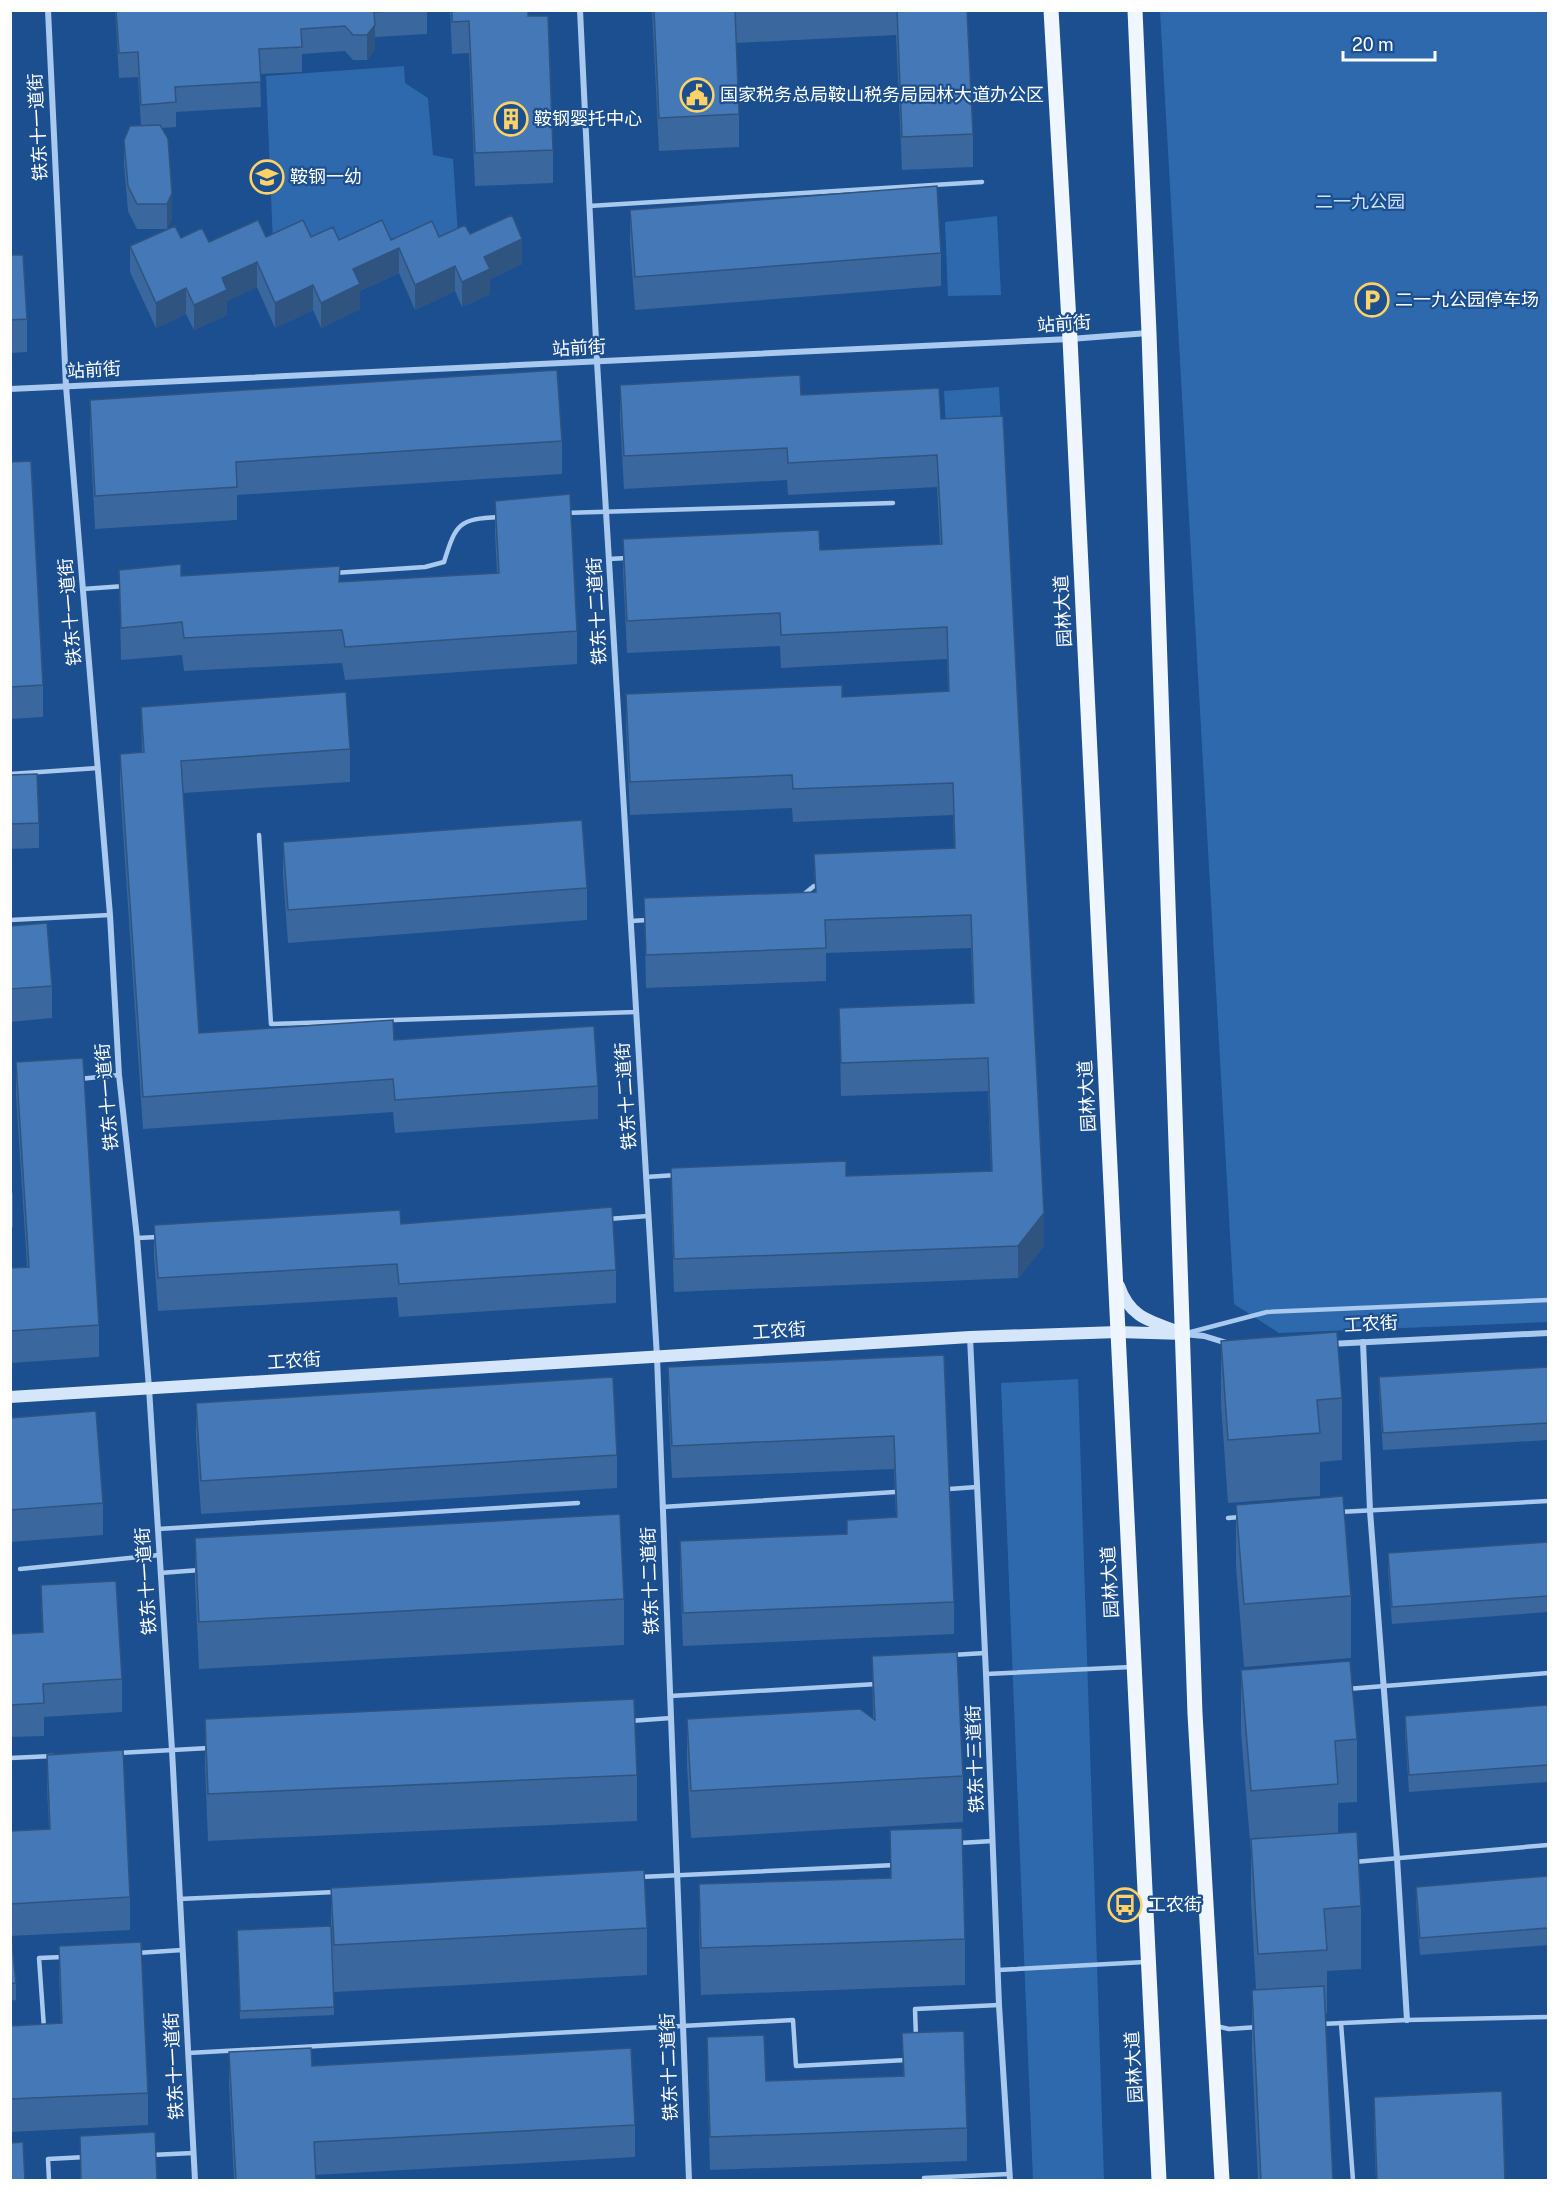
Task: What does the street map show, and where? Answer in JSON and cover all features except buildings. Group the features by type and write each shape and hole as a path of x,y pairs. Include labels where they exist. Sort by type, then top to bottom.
{"main road":[{"name":"园林大道","path":"1051,10 1070,339 1159,2181"},
{"path":"1135,10 1149,333 1195,1714 1222,2181"}],"street":[{"name":"铁东十一道街","path":"48,10 66,386 110,915 119,1076 137,1238 149,1388 172,1750 195,2181"},
{"name":"铁东十二道街","path":"580,10 597,362 657,1357 689,2181"},
{"name":"站前街","path":"10,389 1070,339 1149,333"},
{"path":"1116,1277 1123,1298 1134,1313 1184,1334"},
{"name":"工农街","path":"10,1396 970,1337 1118,1332 1204,1336 1232,1344"},
{"name":"工农街","path":"1319,1344 1548,1333"},
{"name":"铁东十三道街","path":"970,1337 999,2005 1009,2177"},
{"path":"1363,1342 1370,1511 1407,2020"}],"lane":[{"path":"589,206 982,182"},
{"path":"561,513 893,503"},
{"path":"331,573 425,567 444,562 453,534 469,519 505,516"},
{"path":"609,559 632,558"},
{"path":"83,589 130,586"},
{"path":"617,703 629,703"},
{"path":"10,774 98,768"},
{"path":"259,835 271,1024 636,1012"},
{"path":"795,901 814,886 824,886"},
{"path":"10,920 110,915"},
{"path":"630,921 653,920"},
{"path":"75,1079 119,1076"},
{"path":"646,1177 680,1175"},
{"path":"10,1193 10,1227"},
{"path":"602,1220 648,1216"},
{"path":"137,1238 160,1236"},
{"path":"1184,1334 1267,1312 1548,1300"},
{"path":"948,1489 977,1487"},
{"path":"662,1507 895,1492"},
{"path":"1334,1512 1548,1501"},
{"path":"158,1529 578,1503"},
{"path":"1228,1518 1252,1517"},
{"path":"20,1569 159,1555"},
{"path":"160,1573 207,1570"},
{"path":"940,1656 985,1653"},
{"path":"986,1674 1133,1667"},
{"path":"1336,1690 1548,1673"},
{"path":"670,1696 884,1683"},
{"path":"623,1721 671,1718"},
{"path":"114,1753 220,1747"},
{"path":"10,1758 57,1756"},
{"path":"948,1843 993,1841"},
{"path":"1352,1862 1548,1845"},
{"path":"629,1878 903,1865"},
{"path":"179,1899 345,1891"},
{"path":"134,1953 182,1950"},
{"path":"45,2039 39,1958 75,1956"},
{"path":"998,1970 1149,1962"},
{"path":"917,2049 915,2009 999,2005"},
{"path":"1319,2024 1548,2017"},
{"path":"188,2053 794,2020 796,2066 917,2059"},
{"path":"1341,2023 1353,2181"},
{"path":"1213,2025 1229,2029 1263,2027"},
{"path":"149,2155 194,2153"},
{"path":"49,2181 48,2159 93,2157"},
{"path":"924,2181 924,2178 1009,2177"}],"green space":[{"name":"二一九公园","path":"1160,11 1548,11 1548,1322 1279,1333 1234,1304"},
{"path":"404,66 405,83 428,98 433,155 453,159 458,236 273,243 266,76"},
{"path":"997,216 1001,295 948,296 945,222"},
{"path":"999,387 1002,445 947,447 944,391"},
{"path":"1078,1379 1104,2180 1033,2180 1001,1383"}],"place":[{"name":"国家税务总局鞍山税务局园林大道办公区","path":"697,95"},
{"name":"鞍钢婴托中心","path":"511,119"},
{"name":"鞍钢一幼","path":"267,177"},
{"name":"二一九公园停车场","path":"1372,300"},
{"name":"工农街","path":"1125,1905"}]}
